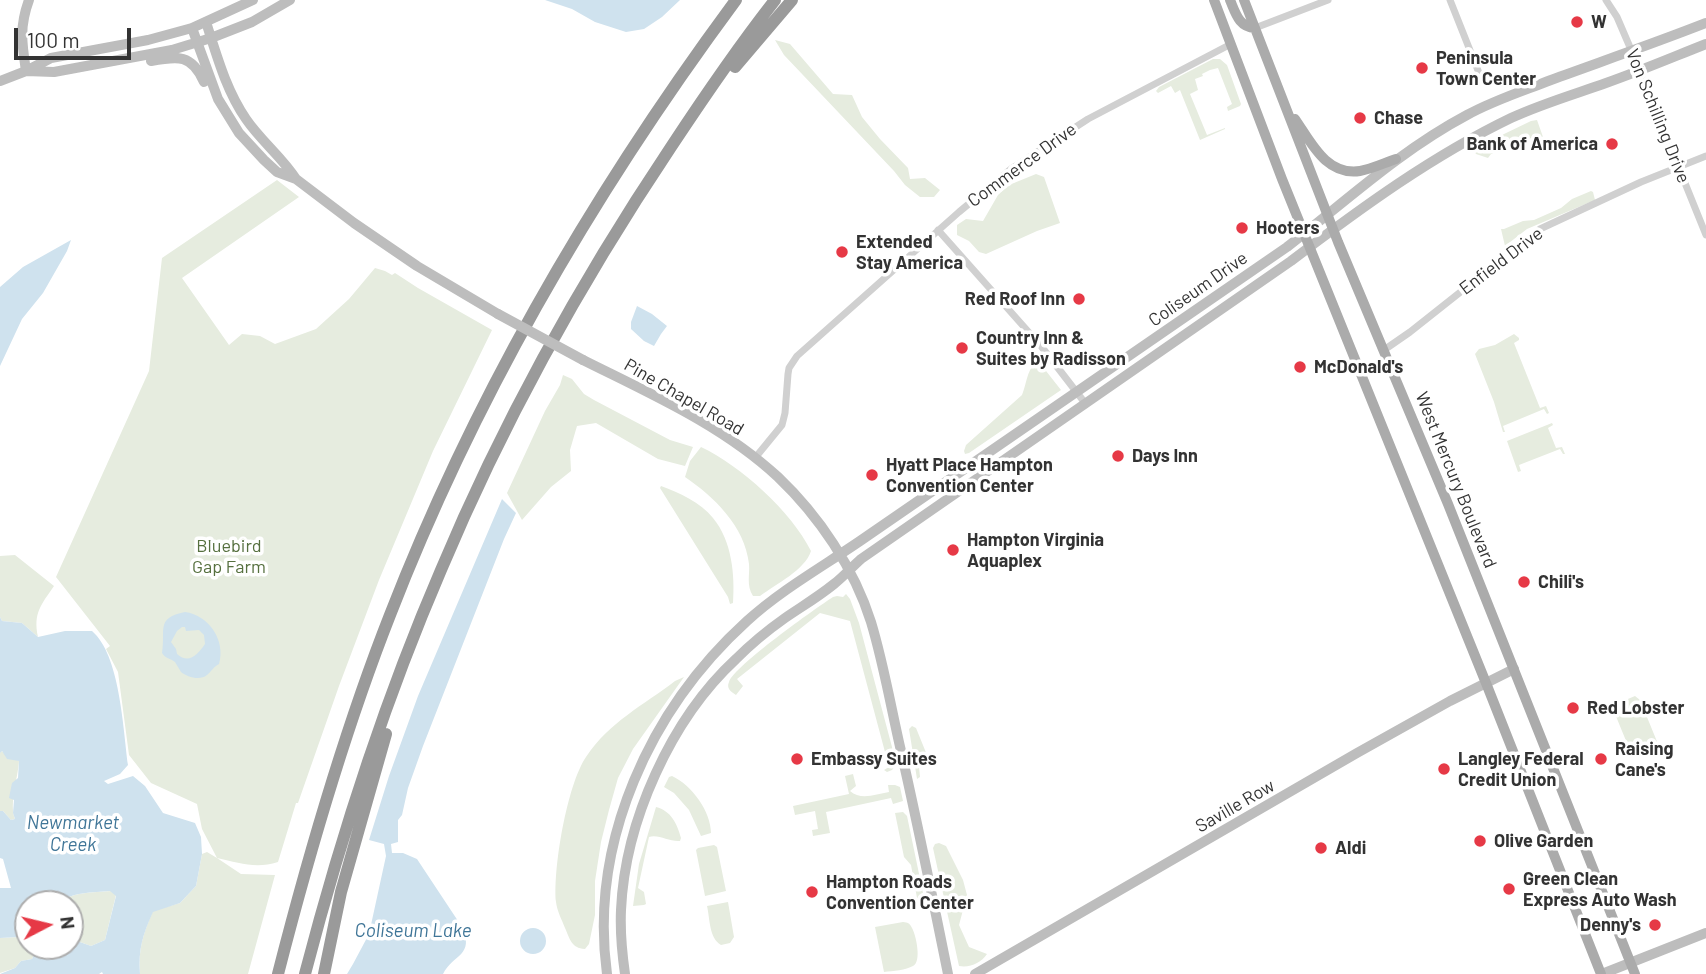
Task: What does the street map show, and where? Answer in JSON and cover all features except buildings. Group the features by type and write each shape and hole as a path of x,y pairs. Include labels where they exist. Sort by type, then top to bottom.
{"highway":[{"path":"276,974 328,794 362,692 390,614 464,446 517,344 590,215 676,83 736,0"},
{"path":"305,974 326,893 373,746 411,643 467,511 564,320 639,195 775,0"},
{"path":"691,117 792,0"},
{"path":"324,974 341,892 411,643"}],"main road":[{"path":"1214,0 1304,233 1601,974"},
{"path":"1230,0 1238,20 1250,28 1255,28"},
{"name":"West Mercury Boulevard","path":"1244,0 1333,230 1448,504 1635,974"},
{"path":"1285,106 1316,152 1334,167 1359,171 1396,159"}],"street":[{"path":"26,71 21,27 29,0"},
{"path":"0,81 51,58 148,40 192,28 253,0"},
{"path":"26,71 54,72 172,50 252,22 290,0"},
{"path":"1255,28 1328,0"},
{"path":"1450,0 1482,78"},
{"name":"Von Schilling Drive","path":"1606,0 1617,17 1632,52 1706,235"},
{"name":"Pine Chapel Road","path":"206,22 238,106 247,121 285,162 296,179"},
{"name":"Coliseum Drive","path":"607,974 604,900 615,837 627,799 653,740 687,686 726,641 769,602 1304,233 1396,159 1442,128 1491,103 1706,23"},
{"name":"Pine Chapel Road","path":"192,28 218,99 228,118 277,172 296,179 387,246 445,283 713,428 755,458 796,495 818,523 848,570 871,621 887,682 948,974"},
{"name":"Commerce Drive","path":"755,458 782,425 789,368 797,356 938,230 1011,169 1061,135 1231,44"},
{"name":"Coliseum Drive","path":"625,974 622,956 622,896 642,808 666,753 699,700 727,667 782,620 832,586 860,559 1429,163 1515,117 1706,44"},
{"path":"106,63 124,65 178,57 185,59 197,67 212,102 228,118"},
{"name":"Enfield Drive","path":"1384,350 1540,229 1641,182 1706,156"},
{"path":"938,230 1041,346 1085,403"},
{"name":"Saville Row","path":"975,974 1358,752 1514,669"},
{"path":"1601,974 1706,933"}],"green space":[{"path":"775,40 790,44 833,94 852,95 862,117 908,168 910,179 925,178 940,190 934,197 920,197 905,185 784,55"},
{"path":"1213,59 1220,59 1227,65 1241,104 1228,111 1227,107 1232,104 1218,68 1195,79 1198,90 1190,94 1207,135 1225,128 1200,140 1180,90 1175,93 1171,86 1158,93 1156,91"},
{"path":"1537,120 1543,137 1540,140 1538,136 1534,137 1491,154 1488,158 1476,154 1473,149 1531,121"},
{"path":"1036,174 1044,177 1060,223 986,254 979,252 969,241 957,235 957,225 966,219 983,221 998,195 1009,185"},
{"name":"Bluebird Gap Farm","path":"277,180 299,197 182,278 229,345 242,334 260,336 275,344 316,329 349,299 375,268 392,275 395,273 492,330 433,451 379,580 296,803 278,862 255,865 217,858 202,829 197,804 151,783 129,755 118,672 106,649 110,646 56,577 149,371 162,258"},
{"path":"1591,191 1595,200 1527,229 1505,246 1501,229 1534,220"},
{"path":"1514,334 1519,338 1514,343 1540,408 1546,406 1549,413 1544,409 1503,426 1503,432 1475,354 1479,349 1495,345"},
{"path":"1035,362 1039,362 1061,390 965,454 966,445 1022,395 1028,374"},
{"path":"563,375 572,379 584,394 594,400 670,440 693,447 685,466 658,459 596,423 577,426 570,450 571,471 551,487 522,520 507,493"},
{"path":"1552,423 1548,428 1556,448 1562,447 1565,454 1560,449 1519,465 1521,471 1518,472 1507,441"},
{"path":"701,447 732,466 764,491 791,521 811,551 803,564 760,596 753,596 751,592 746,550 734,525 706,493 685,477 690,461"},
{"path":"661,486 696,503 708,512 719,527 731,559 733,603 730,604"},
{"path":"15,555 54,586 37,615 38,637 22,623 2,621 0,617 0,556"},
{"path":"846,594 859,623 892,747 895,766 887,772 884,770 889,767 850,621 820,613 737,679 743,686 736,695 728,686 734,674 776,638 833,597 843,597"},
{"path":"684,677 633,749 618,778 601,842 595,881 595,915 589,944 585,949 577,947 570,939 558,912 556,887 559,849 567,806 579,770 595,745 616,724"},
{"path":"1635,696 1640,700 1658,744 1637,756 1631,753 1613,709 1616,704"},
{"path":"912,726 916,728 929,760 919,767 920,777 917,779 909,729"},
{"path":"1,751 19,761 13,798 15,819 11,820 0,811"},
{"path":"853,774 856,786 850,791 854,794 869,796 889,792 888,785 895,785 900,787 903,801 893,804 891,798 826,812 830,833 813,836 812,830 818,829 815,811 795,815 793,806 849,794 845,776"},
{"path":"672,776 687,786 699,800 708,816 711,833 701,836 689,810 674,793 664,787"},
{"path":"656,807 673,818 681,838 676,841 657,836 649,837 638,888 644,892 646,904 633,906 639,864"},
{"path":"903,812 907,816 923,893 920,899 917,898 911,865 904,857 895,813"},
{"path":"939,843 946,846 963,880 967,895 959,925 969,947 987,954 975,964 959,966 933,848"},
{"path":"714,845 717,847 726,891 705,896 696,850"},
{"path":"207,852 241,874 275,875 248,974 140,974 142,942 153,911 180,903 196,886 202,854"},
{"path":"111,891 116,895 105,940 91,946 84,944 84,894"},
{"path":"728,902 734,937 730,943 721,945 712,933 707,906"},
{"path":"903,922 910,925 915,936 918,954 916,964 884,972 875,927"},
{"path":"14,937 14,960 26,960 21,961 15,968 0,973 0,938"}],"water":[{"path":"545,0 680,0 644,29 626,32"},
{"path":"71,240 43,293 22,319 0,366 0,287 23,267"},
{"path":"637,306 667,326 654,346 631,329"},
{"name":"Coliseum Lake","path":"502,499 516,513 423,746 408,788 402,815 398,820 398,842 391,844 392,853 403,853 417,859 462,927 466,944 461,954 443,974 347,974 369,934 386,856 384,844 369,840 389,776 418,696"},
{"path":"185,612 194,614 208,624 218,638 221,655 219,664 204,677 194,678 184,674 175,662 162,653 164,626 169,618","holes":["185,627 186,631 199,630 204,635 205,644 189,658 177,654 171,642 177,631"]},
{"name":"Newmarket Creek","path":"0,617 2,621 22,623 38,637 65,631 92,631 109,657 114,674 128,765 120,774 104,781 108,784 133,776 145,786 163,813 195,823 201,837 202,854 196,886 180,903 153,912 142,942 140,974 0,974 26,960 84,960 84,944 91,946 105,940 116,896 110,891 84,894 84,890 14,890 14,937 0,938 0,888 11,888 3,859 0,858 0,811 11,820 15,819 14,800 9,798 12,783 18,778 19,761 7,759 2,751 0,753"},
{"path":"533,928 542,932 546,941 542,950 533,954 524,950 520,941 524,932"}],"place":[{"name":"W","path":"1577,22"},
{"name":"Peninsula Town Center","path":"1422,68"},
{"name":"Chase","path":"1360,118"},
{"name":"Bank of America","path":"1612,144"},
{"name":"Hooters","path":"1242,228"},
{"name":"Extended Stay America","path":"842,252"},
{"name":"Red Roof Inn","path":"1079,299"},
{"name":"Country Inn & Suites by Radisson","path":"962,348"},
{"name":"McDonald's","path":"1300,367"},
{"name":"Days Inn","path":"1118,456"},
{"name":"Hyatt Place Hampton Convention Center","path":"872,475"},
{"name":"Hampton Virginia Aquaplex","path":"953,550"},
{"name":"Chili's","path":"1524,582"},
{"name":"Red Lobster","path":"1573,708"},
{"name":"Embassy Suites","path":"797,759"},
{"name":"Raising Cane's","path":"1601,759"},
{"name":"Langley Federal Credit Union","path":"1444,769"},
{"name":"Olive Garden","path":"1480,841"},
{"name":"Aldi","path":"1321,848"},
{"name":"Green Clean Express Auto Wash","path":"1509,889"},
{"name":"Hampton Roads Convention Center","path":"812,892"},
{"name":"Denny's","path":"1655,925"}]}
